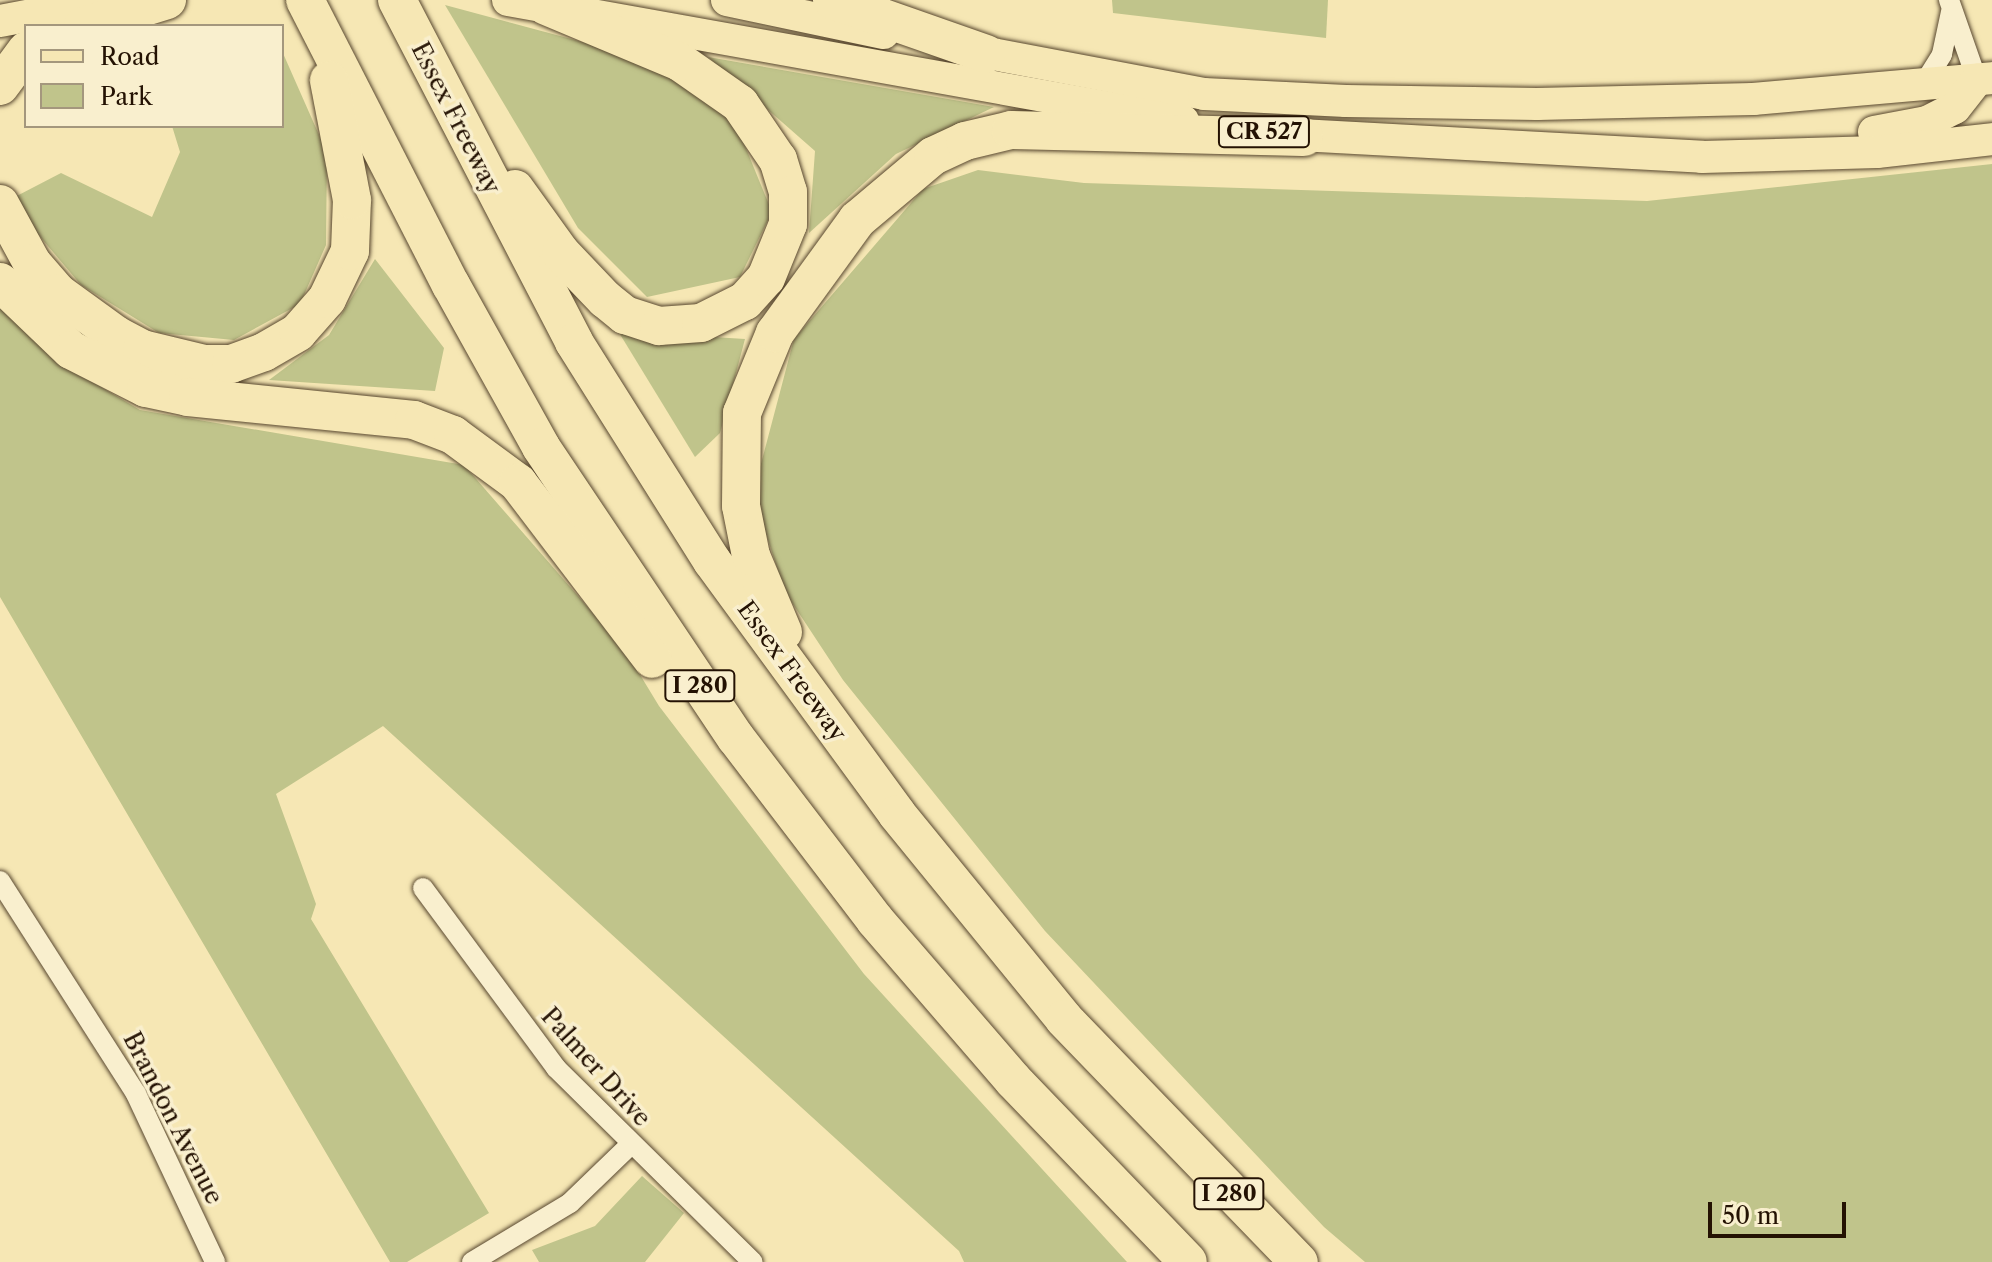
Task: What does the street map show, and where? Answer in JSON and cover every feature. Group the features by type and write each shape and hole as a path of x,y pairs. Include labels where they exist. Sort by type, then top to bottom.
{"highway":[{"path":"89,24 167,0"},
{"name":"Essex Freeway","path":"397,0 437,83 582,355 712,561 897,814 1064,1019 1299,1262"},
{"path":"832,0 986,54"},
{"path":"437,83 561,253 625,315 659,326 681,326 701,323 745,301 766,278 788,224 788,192 769,140 740,104 680,62 546,6"},
{"path":"0,204 32,263 58,293 142,349 204,364 231,364 280,344 327,299 350,251 352,200 312,17"},
{"name":"I 280","path":"312,17 541,447 736,738 875,920 1013,1080 1188,1262"},
{"path":"0,86 24,54"},
{"path":"897,814 797,661 751,556 741,506 742,413 775,333 857,220 933,156 965,141 1011,130 1304,137"},
{"path":"0,282 71,350 146,388 188,397 414,420 487,456 518,483 743,776 875,920"}],"main road":[{"path":"0,21 111,0"},
{"name":"CR 527","path":"508,0 1174,120 1304,137 1702,157 1861,152 1992,139"},
{"name":"CR 527","path":"727,0 986,54 1204,94 1346,101 1537,104 1753,99 1985,79"},
{"path":"1600,152 1887,131 1927,122 1955,108 1985,79"}],"street":[{"path":"1950,6 1985,79"},
{"path":"1923,85 1942,54 1950,6"},
{"name":"Brandon Avenue","path":"0,881 129,1081 215,1262"},
{"name":"Palmer Drive","path":"423,888 556,1068 753,1262"},
{"path":"472,1262 570,1203 631,1144"}],"green space":[{"path":"1112,0 1328,0 1326,38 1113,13"},
{"path":"445,5 642,58 734,119 772,212 740,277 647,297 578,228"},
{"path":"284,56 327,153 326,245 300,304 234,340 159,333 81,285 9,200 61,173 152,217 180,152 173,128 284,128"},
{"path":"708,57 994,107 896,154 809,233 815,151"},
{"path":"1992,164 1992,1262 1365,1262 1324,1227 1045,931 843,680 785,592 753,494 794,339 923,189 978,170 1084,183 1647,201"},
{"path":"375,259 444,348 435,391 269,380 329,335"},
{"path":"0,303 50,357 140,410 464,465 625,650 659,706 864,974 1127,1262 964,1262 959,1251 383,726 276,794 316,904 311,919 489,1213 407,1262 390,1262 0,597"},
{"path":"618,331 745,339 720,433 695,457"},
{"path":"642,1176 684,1213 645,1262 539,1262 532,1250 595,1226"}]}
